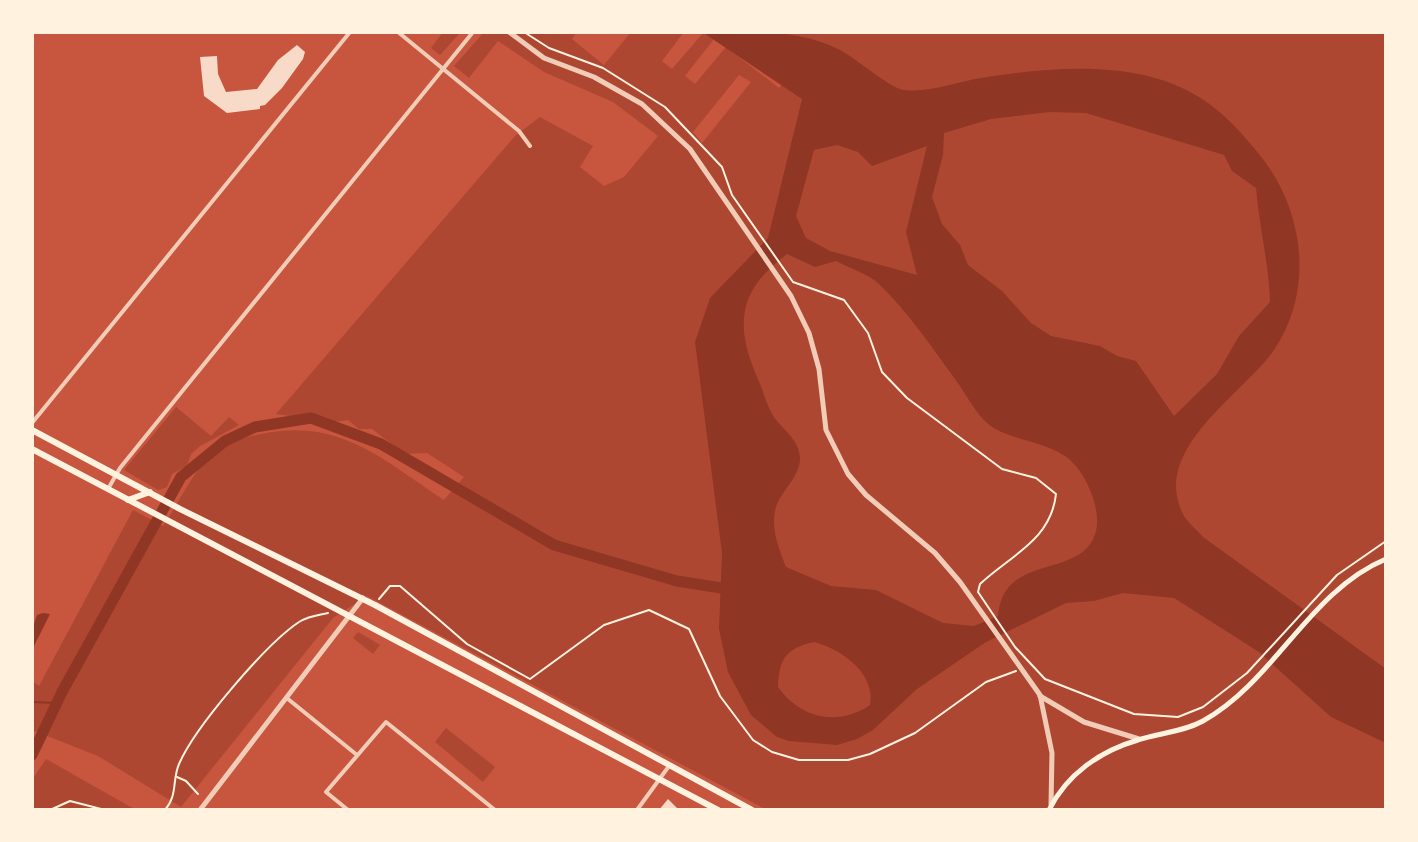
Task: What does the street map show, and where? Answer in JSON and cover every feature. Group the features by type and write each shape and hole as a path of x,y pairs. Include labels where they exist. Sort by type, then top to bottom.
{"main road":[{"path":"32,430 180,509 363,598 752,810"},
{"path":"32,449 353,615 718,810"},
{"path":"128,500 152,494"},
{"path":"1050,808 1075,774 1094,759 1139,739 1203,721 1257,675 1347,581 1386,559"}],"street":[{"path":"32,423 350,32"},
{"path":"398,32 519,131 530,146"},
{"path":"108,489 116,473 473,32"},
{"path":"509,32 544,58 616,88 657,116 690,149 776,275 809,333 819,369 826,430 848,474 866,495 935,553 980,604 1040,695 1084,722 1139,739"},
{"path":"200,810 353,615 363,598"},
{"path":"1040,695 1052,753 1050,808"},
{"path":"288,699 357,755"},
{"path":"348,810 326,792 386,722 495,810"},
{"path":"637,810 669,766"}],"path":[{"path":"760,236 786,274 803,289 844,300 868,333 882,372 907,398 1002,469 1036,478 1056,494 1048,526 1036,540 980,584 978,592 980,604 1026,664 1045,679 1116,709 1154,717 1192,713 1251,668 1337,575 1386,541"},
{"path":"379,599 390,586 400,586 467,644 530,679 604,625 649,610 689,629 720,696 753,740 772,752 799,760 848,760 870,754 915,733 986,682 1015,671"},
{"path":"165,810 175,795 180,762 196,737 269,648 300,621 333,611"},
{"path":"176,777 186,781 198,794"},
{"path":"50,810 70,801 105,810"}],"shaded area":[{"path":"443,32 461,32 440,55 431,48"},
{"path":"484,32 577,32 572,39 604,65 631,32 684,32 662,61 672,69 703,33 714,39 685,76 695,84 726,47 779,88 784,82 721,32 1386,32 1386,810 767,810 367,596 333,618 181,807 98,756 32,730 32,681 39,686 133,510 163,526 197,471 222,447 261,434 289,430 314,432 359,446 444,500 464,477 427,453 405,454 372,429 359,429 348,420 334,422 276,414 515,136 540,117 593,146 580,167 604,186 624,177 658,136 613,102 544,72 498,41 469,78 454,66","holes":["739,75 751,82 702,143 693,132"]},
{"path":"702,32 754,32 805,37 838,49 904,90 923,90 981,78 1046,70 1091,69 1134,73 1187,90 1237,128 1259,154 1286,199 1299,250 1295,301 1287,326 1274,350 1205,424 1190,445 1179,467 1176,490 1183,514 1203,537 1386,669 1386,743 1331,717 1259,652 1174,598 1123,593 1094,601 1066,603 986,642 917,689 873,730 857,739 837,745 789,741 777,737 751,715 728,672 719,629 722,553 695,342 710,298 768,238 802,99","holes":["1050,112 1086,113 1224,155 1232,171 1256,188 1270,302 1239,336 1217,374 1174,416 1136,361 1117,356 1100,346 1051,336 1031,323 1002,291 968,265 960,245 942,224 932,197 943,155 944,133 991,119","837,145 858,152 872,166 927,146 906,232 917,275 830,251 806,238 796,216 814,150","787,254 815,267 836,261 875,280 919,330 987,423 1006,434 1054,450 1079,470 1092,495 1097,514 1096,531 1088,546 1076,556 1014,582 1003,596 998,616 974,626 943,623 876,590 831,586 786,567 776,538 774,515 778,501 797,471 799,451 769,407 750,358 744,324 750,294 771,267","814,642 835,650 854,664 868,683 870,705 845,716 832,717 820,716 797,706 778,687 782,662 797,648"]},
{"path":"176,407 211,436 229,417 239,425 200,446 191,454 187,466 172,474 167,487 158,490 124,470"},
{"path":"50,614 32,650 32,630 37,615"},
{"path":"358,632 380,645 373,654 353,638"},
{"path":"446,728 495,767 483,782 435,742"},
{"path":"46,759 136,810 32,810 32,780"}],"building":[{"path":"297,45 305,52 303,59 282,88 260,109 227,113 204,96 200,57 217,56 218,74 226,92 257,89 278,60"},
{"path":"668,799 679,810 659,810"}],"waterway":[{"path":"32,755 62,692 181,477 225,441 255,427 311,418 381,444 554,545 677,581 734,590"},
{"path":"32,702 57,703"}]}
